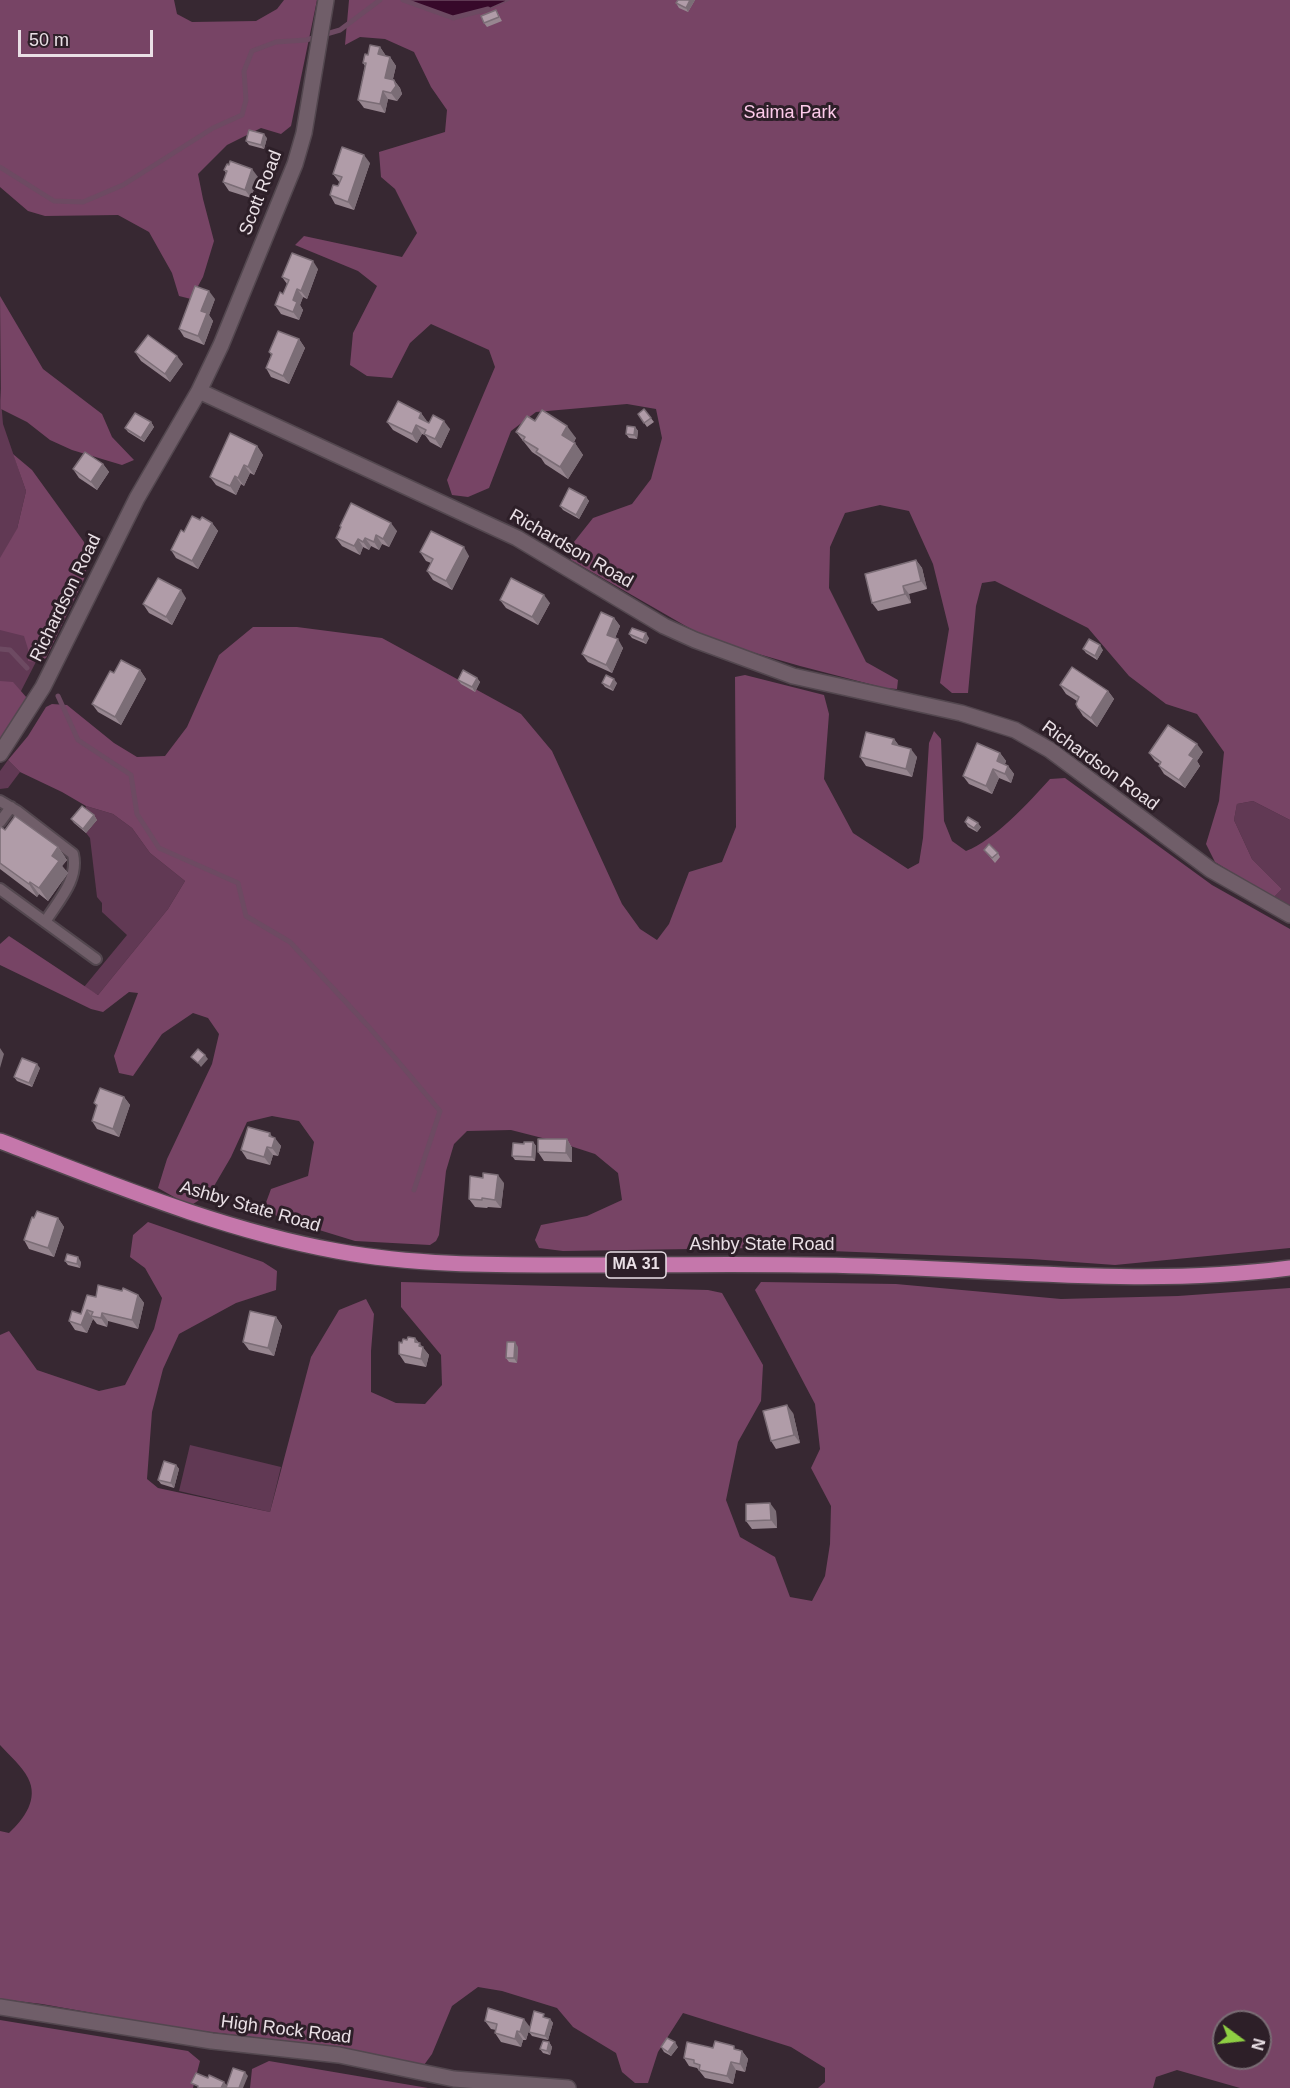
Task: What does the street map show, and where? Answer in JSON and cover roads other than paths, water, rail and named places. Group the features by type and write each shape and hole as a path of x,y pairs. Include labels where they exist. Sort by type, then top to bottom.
{"main road":[{"name":"Ashby State Road","path":"0,1141 127,1189 244,1229 310,1246 376,1257 501,1265 819,1265 1148,1278 1223,1276 1290,1268"}],"street":[{"name":"Scott Road","path":"199,391 221,345 295,164 304,134 326,0"},
{"name":"Richardson Road","path":"0,754 43,687 137,498 199,391 517,538 664,626 695,640 793,676 961,713 1015,730 1050,750 1211,870 1290,915"},
{"name":"High Rock Road","path":"0,2007 212,2041 339,2055 453,2079 568,2088"}],"lane":[{"path":"0,801 73,854 75,863 72,879 45,922"},
{"path":"0,822 11,807"},
{"path":"0,889 96,959"}],"waterway":[{"path":"0,167 54,201 83,202 123,185 213,128 242,115 246,100 244,71 252,51 276,42 306,40 340,30 380,0"},
{"path":"403,0 453,18 488,9"},
{"path":"0,649 10,650 27,668"},
{"path":"58,696 78,740 131,775 137,814 159,848 238,883 246,916 290,942 368,1026 440,1111 414,1190"}],"park label":[{"name":"Saima Park","path":"790,113"}]}
